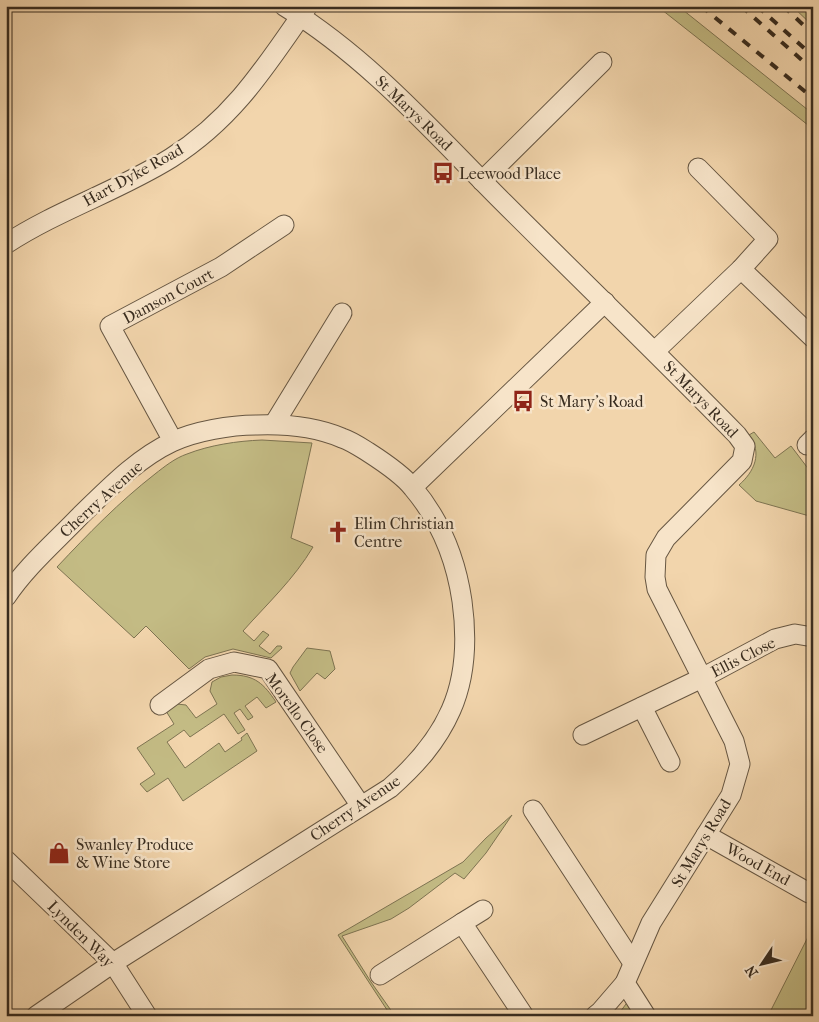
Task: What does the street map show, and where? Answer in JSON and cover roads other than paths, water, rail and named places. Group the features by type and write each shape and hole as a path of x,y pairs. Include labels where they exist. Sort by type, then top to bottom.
{"street":[{"name":"St Marys Road","path":"284,6 304,11 380,79 655,351 737,435 744,446 742,462 666,538 656,555 655,577 657,589 734,741 740,764 731,795 651,923 625,983 595,1016"},
{"name":"Hart Dyke Road","path":"6,244 63,211 108,191 164,161 207,131 246,93 272,59 304,11"},
{"path":"482,181 602,62"},
{"path":"655,351 742,269 768,239 698,168"},
{"name":"Damson Court","path":"173,441 110,326 221,267 284,225"},
{"path":"742,269 813,338"},
{"path":"412,486 605,302"},
{"path":"274,424 342,313"},
{"name":"Cherry Avenue","path":"6,597 44,551 105,491 135,466 173,441 220,428 274,424 311,429 342,438 379,459 412,486 447,542 459,582 465,624 463,672 451,710 430,748 409,771 390,788 113,963 36,1016"},
{"name":"Ellis Close","path":"583,735 702,678 775,639 795,634 813,637"},
{"name":"Morello Close","path":"160,705 209,669 234,662 268,670 361,806"},
{"path":"642,706 670,762"},
{"path":"532,810 633,963"},
{"name":"Wood End","path":"706,835 809,893"},
{"name":"Lynden Way","path":"6,860 113,963 147,1016"},
{"path":"380,975 484,910"},
{"path":"462,922 524,1016"},
{"path":"625,983 646,1016"}],"railway":[{"path":"701,6 813,98"},
{"path":"741,6 813,70"},
{"path":"757,6 813,56"},
{"path":"783,6 813,34"}],"place":[{"name":"Leewood Place","path":"443,173"},
{"name":"St Mary's Road","path":"523,401"},
{"name":"Elim Christian Centre","path":"338,532"},
{"name":"Swanley Produce & Wine Store","path":"59,853"}]}
